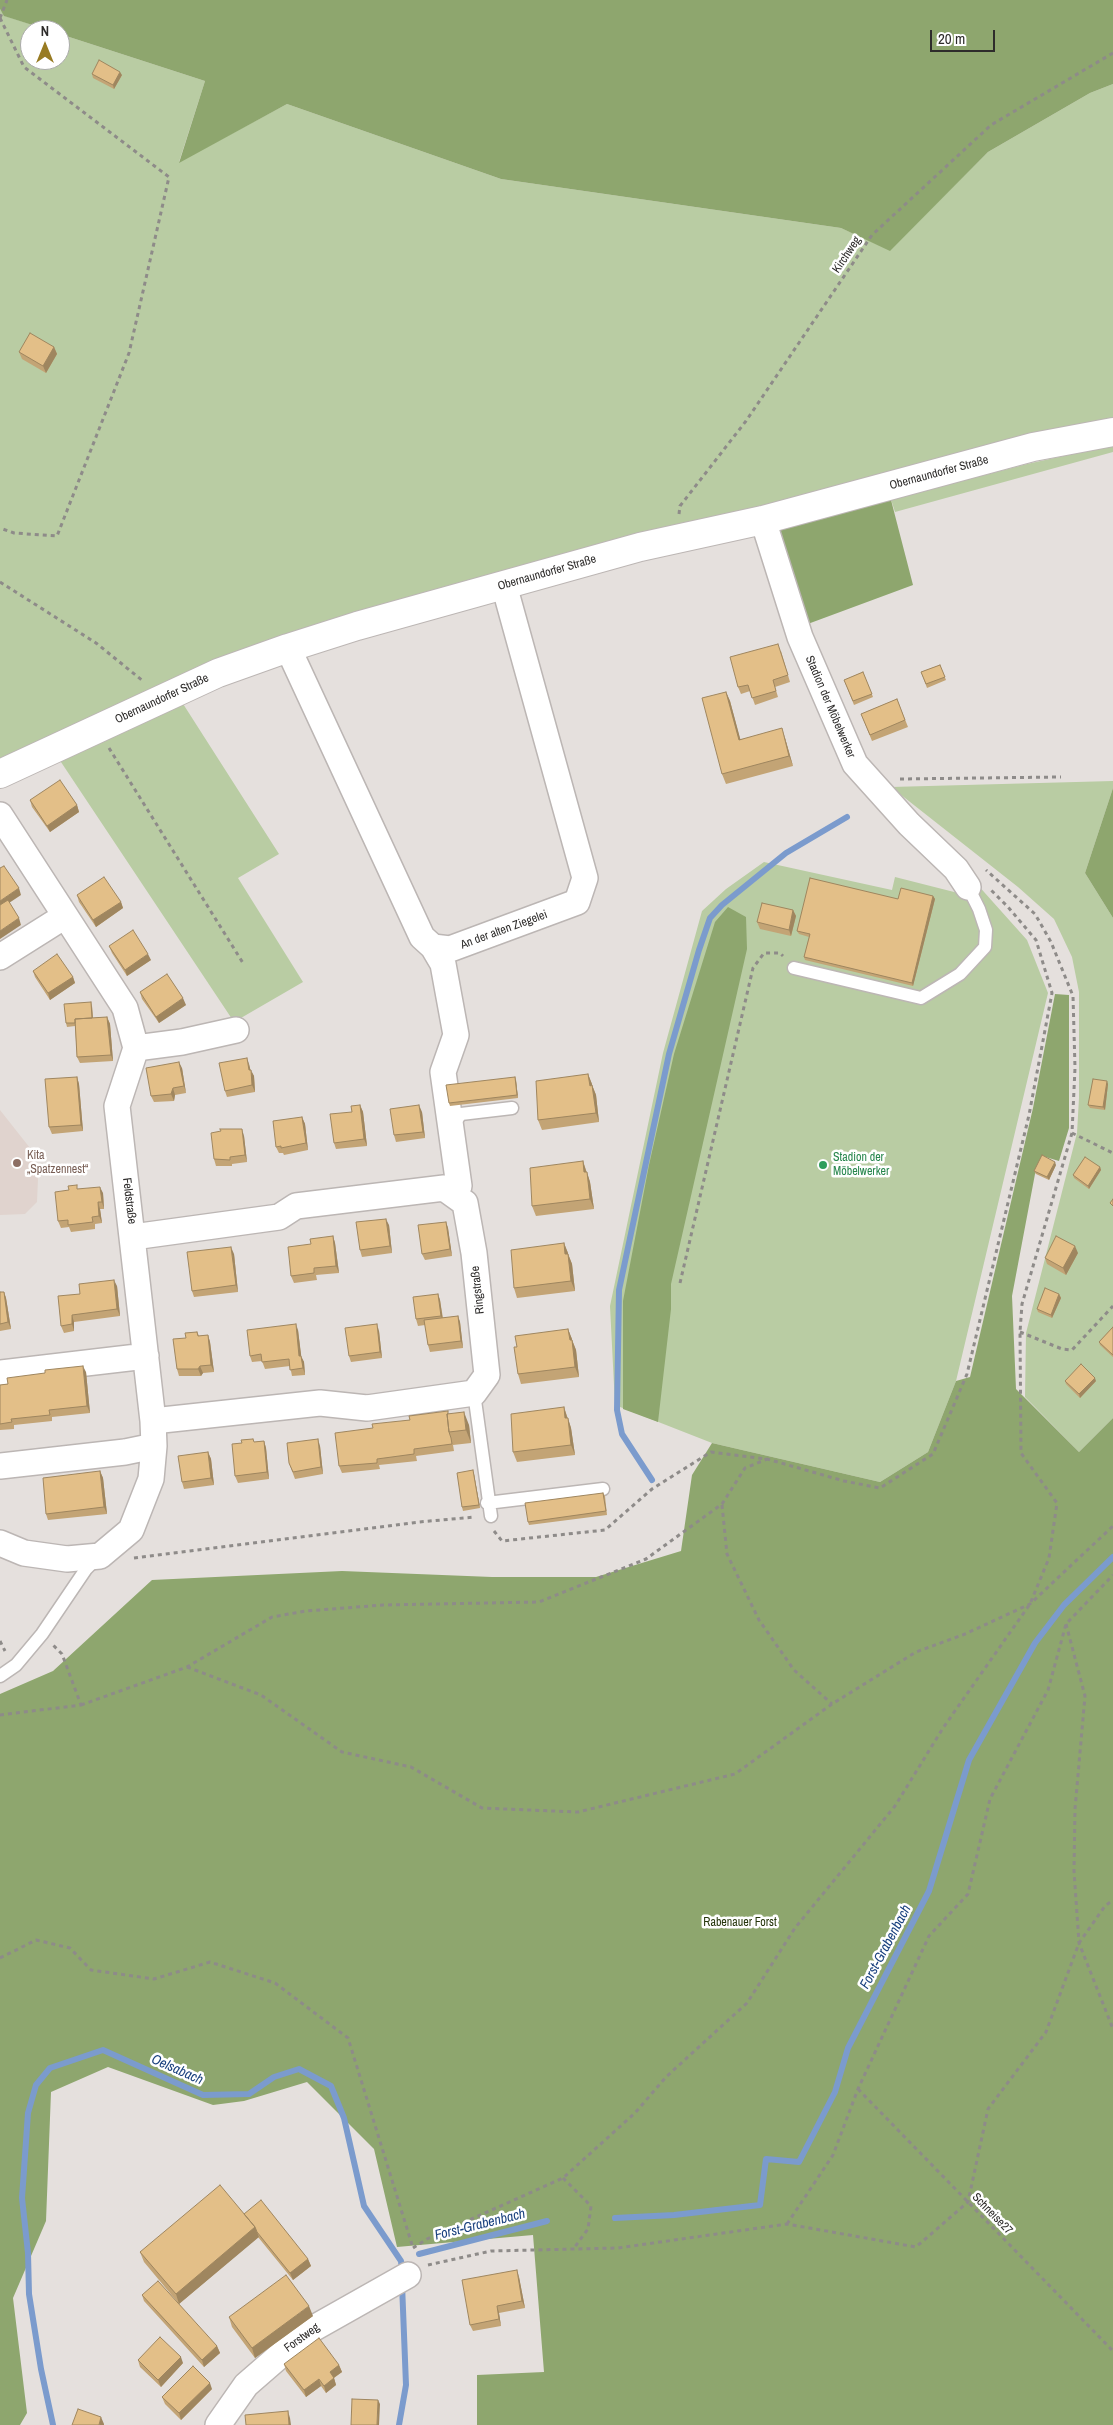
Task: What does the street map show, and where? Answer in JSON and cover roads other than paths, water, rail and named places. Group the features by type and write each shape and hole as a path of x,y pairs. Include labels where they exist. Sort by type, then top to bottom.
{"street":[{"name":"Obernaundorfer Straße","path":"0,774 218,674 288,648 504,585 677,539 763,520 1033,447 1113,432"},
{"name":"Stadion der Möbelwerker","path":"763,520 800,637 855,764 909,824 956,869 980,880"},
{"name":"An der alten Ziegelei","path":"433,947 450,949 577,902 585,878 504,585"},
{"path":"133,1237 279,1217 296,1206 444,1188 456,1190 444,1072 456,1035 443,964 433,947 422,937 288,648"},
{"path":"0,814 125,1008 136,1048 182,1042 236,1030"},
{"path":"0,957 65,916"},
{"name":"Feldstraße","path":"100,1556 131,1530 151,1479 154,1446 146,1356 117,1106 136,1048"},
{"name":"Ringstraße","path":"456,1190 465,1203 474,1253 487,1375 474,1393"},
{"path":"0,1373 146,1356"},
{"path":"153,1421 320,1403 367,1408 474,1393"},
{"path":"0,1466 125,1452 154,1446"},
{"path":"0,1543 24,1553 67,1559 100,1556"},
{"name":"Forstweg","path":"218,2425 246,2385 288,2347 307,2332 407,2265"}],"lane":[{"path":"794,968 921,998 960,974 985,947 986,930 979,909 980,880"},
{"path":"456,1190 463,1180 455,1122 461,1114 512,1108"},
{"path":"474,1393 487,1503 491,1516"},
{"path":"487,1503 603,1489"},
{"path":"0,1676 16,1665 42,1634 86,1569 100,1556"}],"waterway":[{"path":"652,1480 622,1434 617,1410 619,1290 669,1054 699,950 710,918 722,905 786,853 847,817"},
{"name":"Forst-Grabenbach","path":"615,2218 674,2215 760,2205 766,2159 799,2162 835,2092 848,2048 929,1891 969,1760 1035,1643 1064,1605 1113,1557"},
{"name":"Oelsabach","path":"53,2425 41,2369 29,2294 28,2253 22,2198 28,2113 36,2085 50,2068 103,2050 203,2095 249,2094 274,2077 299,2069 331,2086 344,2118 364,2206 401,2261 402,2272"},
{"name":"Forst-Grabenbach","path":"419,2254 547,2221"},
{"name":"Oelsabach","path":"399,2425 406,2385 402,2284"}],"place":[{"name":"Kita „Spatzennest“","path":"17,1163"},
{"name":"Stadion der Möbelwerker","path":"823,1165"}],"park label":[{"name":"Rabenauer Forst","path":"740,1923"}]}
